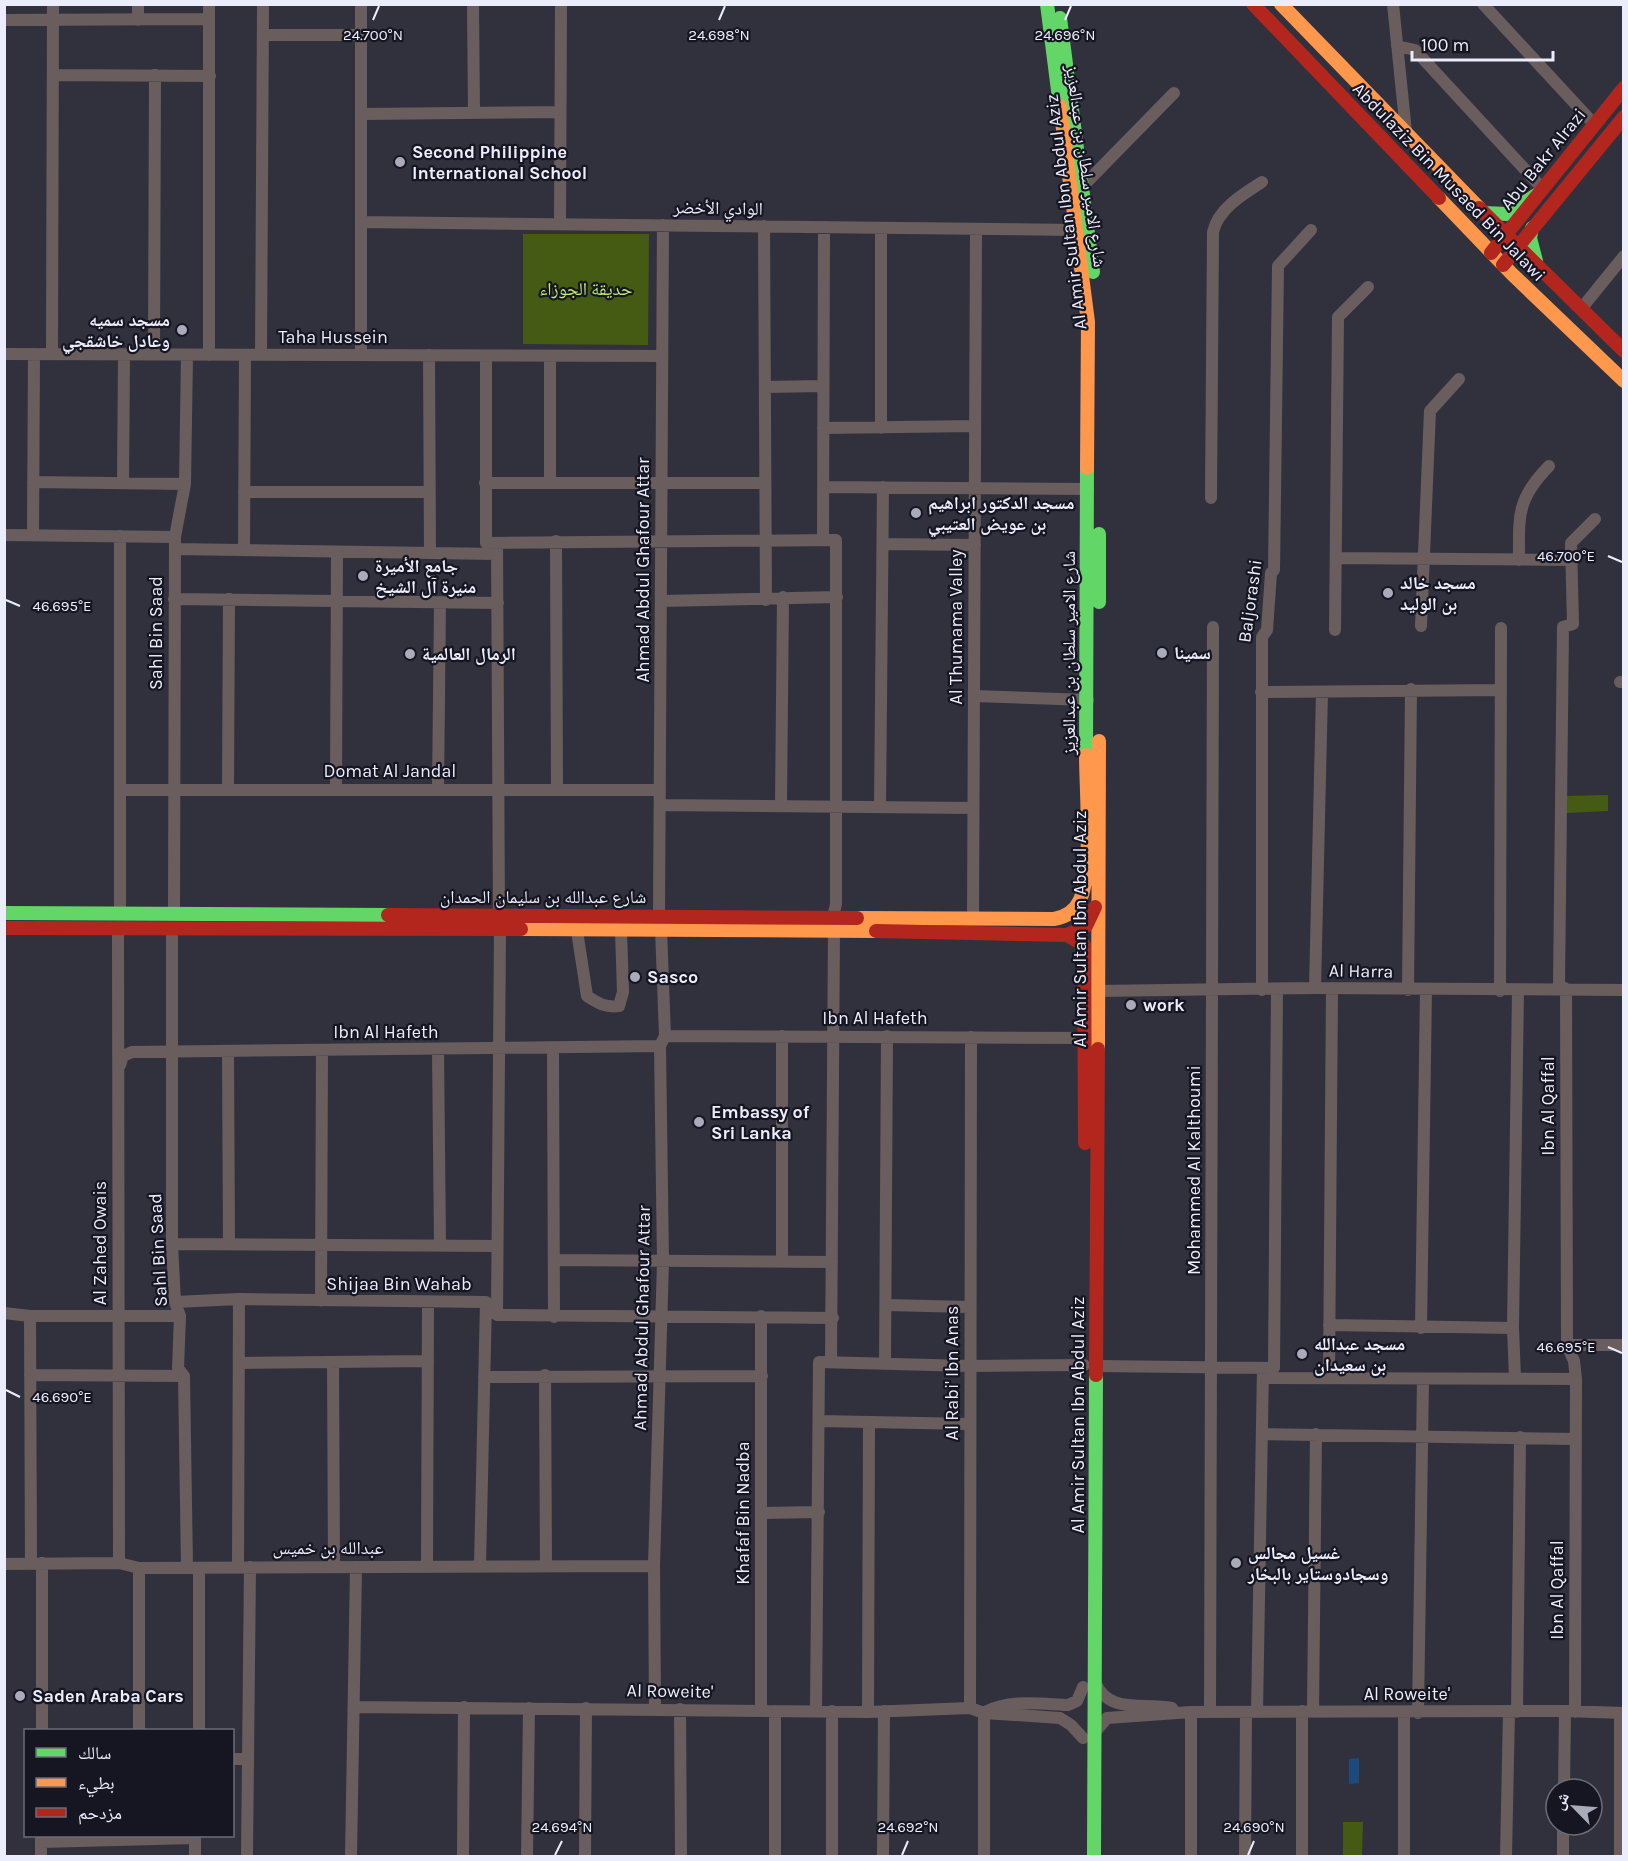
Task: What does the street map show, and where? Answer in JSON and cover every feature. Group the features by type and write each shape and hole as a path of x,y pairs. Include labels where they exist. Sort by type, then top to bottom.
{"street":[{"path":"51,354 53,4"},
{"path":"138,4 138,20"},
{"path":"209,4 209,354"},
{"path":"261,355 263,4"},
{"path":"361,355 362,4"},
{"path":"474,4 474,113"},
{"path":"560,224 561,4"},
{"name":"شارع الامير سلطان بن عبدالعزيز","path":"1047,4 1088,322 1088,700 1081,902"},
{"name":"Al Amir Sultan Ibn Abdul Aziz","path":"1058,4 1099,312 1098,886 1091,944 1085,1038 1089,1366 1089,1736 1094,1857"},
{"name":"Abdulaziz Bin Musaed Bin Jalawi","path":"1253,4 1503,265 1623,381"},
{"name":"Abdulaziz Bin Musaed Bin Jalawi","path":"1281,4 1484,213 1623,351"},
{"path":"1393,4 1406,132"},
{"path":"1489,6 1594,123"},
{"path":"4,20 209,19"},
{"path":"263,34 362,35"},
{"path":"1397,46 1415,50 1539,192 1510,214 1499,216 1484,213"},
{"path":"53,75 210,76"},
{"path":"154,354 155,75"},
{"name":"Abu Bakr Alrazi","path":"1491,252 1623,88"},
{"path":"1082,187 1174,93"},
{"path":"362,114 560,112"},
{"name":"Abu Bakr Alrazi","path":"1503,265 1623,117"},
{"path":"1211,498 1214,232 1216,221 1226,210 1262,182"},
{"name":"الوادي الأخضر","path":"361,222 1075,230"},
{"name":"Ahmad Abdul Ghafour Attar","path":"655,1709 654,1566 663,1262 660,790 663,225"},
{"path":"764,226 766,600"},
{"path":"823,540 824,227"},
{"path":"881,228 881,428"},
{"path":"1532,228 1530,243 1537,255 1536,263"},
{"name":"Al Thumama Valley","path":"973,918 976,229"},
{"name":"Baljorashi","path":"1262,990 1262,637 1267,630 1271,573 1274,570 1278,266 1311,230"},
{"path":"1581,309 1623,256"},
{"path":"1335,630 1338,317 1368,287"},
{"name":"Taha Hussein","path":"4,354 662,356"},
{"path":"33,535 34,354"},
{"path":"123,483 124,355"},
{"name":"Sahl Bin Saad","path":"174,913 175,543 185,484 187,355"},
{"path":"244,550 245,355"},
{"path":"429,355 430,553"},
{"path":"486,356 485,483 498,603 499,915"},
{"path":"550,356 550,483"},
{"path":"1421,626 1430,411 1459,379"},
{"path":"765,387 823,386"},
{"path":"823,428 975,426"},
{"path":"1519,560 1520,508 1527,491 1549,466"},
{"path":"33,482 185,484"},
{"path":"485,483 765,483"},
{"path":"823,487 1088,489"},
{"path":"880,807 883,488"},
{"path":"244,492 429,492"},
{"name":"Ibn Al Qaffal","path":"1565,1777 1570,1711 1576,1379 1574,1361 1567,1345 1566,989 1559,985 1563,627 1573,624 1572,543 1595,519"},
{"path":"4,535 120,537 244,550 430,553 556,541 836,540 833,1318 825,1362 820,1421 816,1711"},
{"path":"120,537 120,914"},
{"path":"556,541 557,790"},
{"path":"883,543 975,545"},
{"path":"336,788 337,552"},
{"path":"1336,558 1571,560"},
{"path":"781,805 783,597"},
{"path":"661,601 837,597"},
{"path":"174,598 498,603"},
{"path":"228,789 229,599"},
{"path":"438,789 440,602"},
{"name":"Mohammed Al Kalthoumi","path":"1210,1712 1213,627"},
{"path":"1500,991 1501,628"},
{"path":"1408,990 1411,689"},
{"path":"1261,692 1500,690"},
{"path":"1315,988 1322,692"},
{"path":"974,696 1088,700"},
{"name":"Domat Al Jandal","path":"120,790 336,788 660,790"},
{"path":"660,805 973,808"},
{"path":"1067,935 1085,926 1094,914 1098,886"},
{"path":"1067,935 1074,929 1074,924 1062,918 1081,902"},
{"name":"Al Amir Sultan Ibn Abdul Aziz","path":"1081,902 1085,926"},
{"name":"شارع عبدالله بن سليمان الحمدان","path":"4,913 499,915 660,922 834,923 1074,917 1085,926"},
{"name":"شارع عبدالله بن سليمان الحمدان","path":"4,928 621,931 660,922"},
{"name":"شارع عبدالله بن سليمان الحمدان","path":"834,923 1067,935"},
{"path":"1085,926 1095,934 1091,944"},
{"name":"Al Zahed Owais","path":"119,1563 118,935 120,930 126,927"},
{"name":"Sahl Bin Saad","path":"172,929 172,1244 175,1302 180,1316 178,1368 184,1376 199,1729"},
{"path":"500,930 497,1315 833,1318"},
{"path":"578,930 586,996 600,1005 610,1007 619,1006 623,992 621,931"},
{"name":"Al Amir Sultan Ibn Abdul Aziz","path":"1067,935 1091,944"},
{"name":"Al Amir Sultan Ibn Abdul Aziz","path":"1089,1366 1097,991 1091,944"},
{"name":"Al Harra","path":"1097,991 1315,988 1623,990"},
{"path":"1329,1377 1332,988"},
{"path":"1245,1857 1262,1434 1267,1371 1277,989"},
{"path":"1421,1328 1426,990"},
{"path":"1515,1378 1513,1328 1518,991"},
{"path":"782,1036 782,1260"},
{"name":"Ibn Al Hafeth","path":"119,1067 123,1056 132,1052 553,1049 782,1036 1085,1038"},
{"path":"885,1364 887,1036"},
{"name":"Al Rabi' Ibn Anas","path":"970,1708 971,1037"},
{"path":"553,1049 554,1317"},
{"path":"321,1301 322,1050"},
{"path":"438,1050 440,1245"},
{"path":"228,1052 229,1244"},
{"path":"172,1244 496,1246"},
{"path":"555,1260 832,1262"},
{"path":"239,1299 247,1857"},
{"name":"Shijaa Bin Wahab","path":"175,1302 239,1299 486,1302 497,1315"},
{"path":"427,1565 428,1302"},
{"path":"480,1565 486,1302"},
{"path":"886,1305 970,1307"},
{"path":"4,1313 30,1316 180,1316"},
{"path":"30,1316 42,1729"},
{"name":"Khafaf Bin Nadba","path":"761,1316 761,1710"},
{"path":"1329,1325 1513,1328"},
{"path":"1567,1345 1623,1345"},
{"path":"240,1363 428,1361"},
{"path":"333,1362 334,1566"},
{"path":"825,1362 1211,1368 1329,1377 1576,1379"},
{"path":"30,1375 184,1376"},
{"path":"544,1375 546,1565"},
{"path":"484,1377 762,1376"},
{"path":"1418,1713 1423,1379"},
{"path":"820,1421 970,1425"},
{"path":"868,1712 869,1422"},
{"path":"1262,1434 1576,1438"},
{"path":"1302,1857 1316,1434"},
{"path":"1506,1857 1513,1712 1520,1437"},
{"path":"762,1513 819,1512"},
{"name":"عبدالله بن خميس","path":"4,1564 119,1563 139,1568 427,1565 654,1566"},
{"path":"351,1857 356,1567"},
{"path":"139,1568 139,1729"},
{"path":"984,1857 984,1713 997,1706 1011,1704 1068,1705 1077,1701 1089,1684 1104,1698 1114,1702 1191,1712"},
{"name":"Al Roweite'","path":"354,1707 868,1712 970,1708 984,1713 1060,1718 1089,1736"},
{"path":"463,1857 464,1707"},
{"path":"527,1857 529,1708"},
{"path":"585,1857 586,1708"},
{"path":"680,1709 681,1857"},
{"path":"775,1711 775,1857"},
{"path":"832,1711 832,1857"},
{"path":"883,1857 884,1711"},
{"name":"Al Roweite'","path":"1191,1712 1570,1711 1622,1713"},
{"path":"1089,1736 1107,1718 1191,1712"},
{"path":"1191,1712 1191,1857"},
{"path":"1404,1713 1404,1857"},
{"path":"1620,1857 1622,1713"},
{"name":"Al Amir Sultan Ibn Abdul Aziz","path":"1082,1857 1089,1736"},
{"path":"234,1759 247,1759"},
{"path":"41,1857 41,1839 195,1837 195,1857"},
{"path":"1563,1837 1563,1857"}],"green space":[{"name":"حديقة الجوزاء","path":"523,234 649,234 648,345 523,344"},
{"path":"1608,795 1608,811 1566,813 1566,796"},
{"path":"1343,1822 1363,1822 1362,1856 1343,1856"}],"water":[{"path":"1359,1758 1359,1783 1349,1784 1349,1759"}],"traffic: fast":[{"path":"1047,4 1060,106"},
{"path":"1060,18 1093,272"},
{"path":"1484,213 1507,214 1536,195"},
{"path":"1532,228 1530,238 1536,261"},
{"path":"1086,755 1087,468"},
{"path":"1099,534 1099,602"},
{"path":"4,913 388,915"},
{"path":"1094,1856 1096,1375"}],"traffic: slow":[{"path":"1281,4 1479,208"},
{"path":"1060,106 1088,322 1087,468"},
{"path":"1439,198 1512,274 1624,381"},
{"path":"1098,1049 1099,741"},
{"path":"857,918 1054,919 1070,913 1080,900 1084,887 1088,851 1086,755"},
{"path":"521,929 876,931"}],"traffic: jam":[{"path":"1253,4 1439,198"},
{"path":"1491,253 1624,88"},
{"path":"1503,265 1624,117"},
{"path":"1479,208 1624,351"},
{"path":"876,931 1067,935 1086,926 1095,907"},
{"path":"388,915 857,918"},
{"path":"4,928 521,929"},
{"path":"1067,935 1084,945 1085,1143"},
{"path":"1096,1375 1098,1049"}],"place":[{"name":"Second Philippine International School","path":"400,162"},
{"name":"مسجد سميه وعادل خاشقجي","path":"182,330"},
{"name":"مسجد الدكتور ابراهيم بن عويض العتيبي","path":"916,513"},
{"name":"جامع الأميرة منيرة آل الشيخ","path":"363,576"},
{"name":"مسجد خالد بن الوليد","path":"1388,593"},
{"name":"سمينا","path":"1162,653"},
{"name":"الرمال العالمية","path":"410,654"},
{"name":"Sasco","path":"635,977"},
{"name":"work","path":"1131,1005"},
{"name":"Embassy of Sri Lanka","path":"699,1122"},
{"name":"مسجد عبدالله بن سعيدان","path":"1302,1354"},
{"name":"غسيل مجالس وسجادوستاير بالبخار","path":"1236,1563"},
{"name":"Saden Araba Cars","path":"20,1696"}]}
